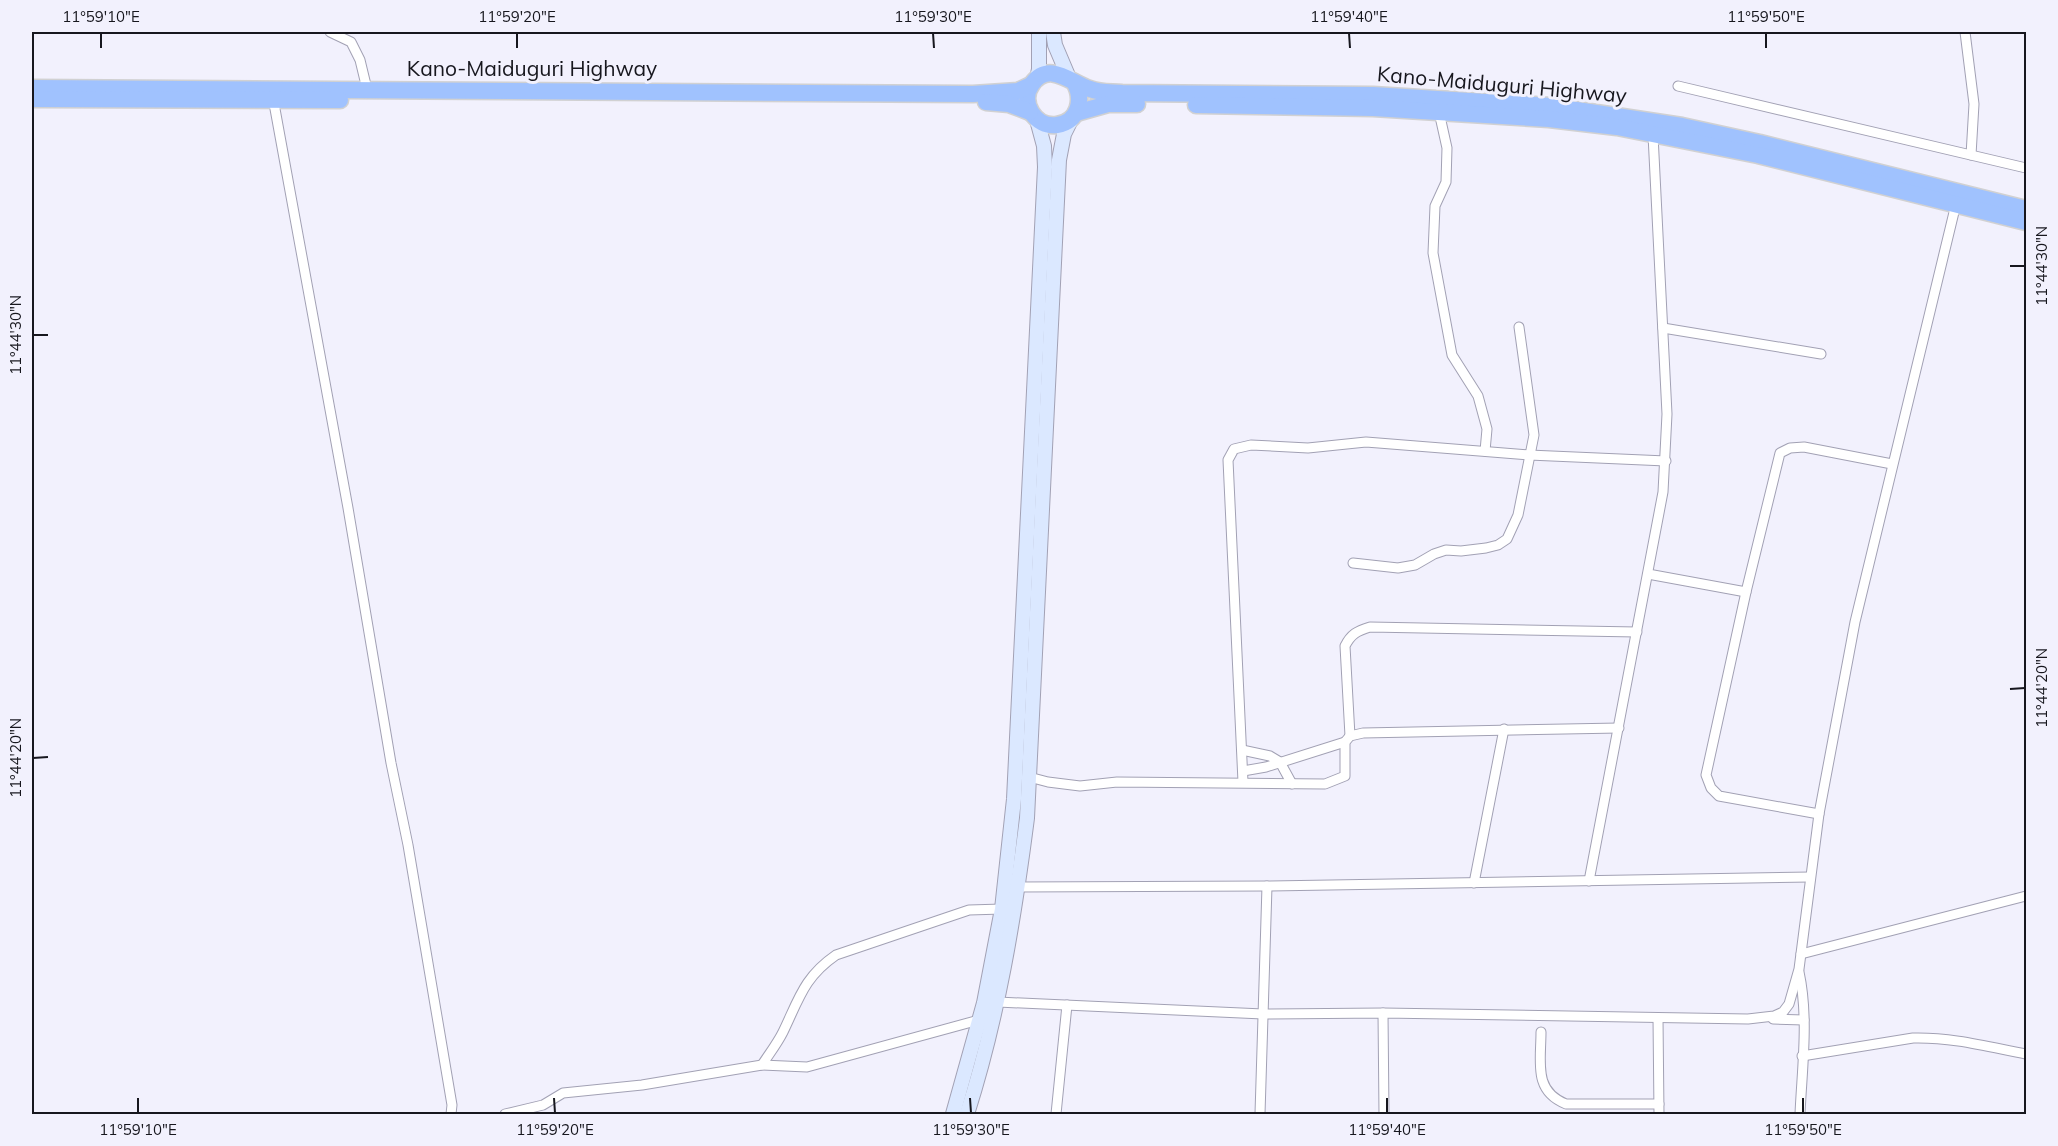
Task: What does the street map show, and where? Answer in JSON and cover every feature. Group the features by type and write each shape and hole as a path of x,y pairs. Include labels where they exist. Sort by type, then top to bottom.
{"highway":[{"path":"1049,73 1062,75 1071,80 1080,97 1074,116 1058,125 1051,126 1033,116 1027,103 1028,93 1034,82 1049,73"},
{"name":"Kano-Maiduguri Highway","path":"1071,80 1095,91 1122,93 1373,95 1550,106 1682,126 1760,143 1911,187 1956,204 2026,222"},
{"name":"Kano-Maiduguri Highway","path":"32,99 273,94 368,89 973,94 1018,91 1034,82"},
{"name":"Kano-Maiduguri Highway","path":"32,88 802,103 994,102 1021,107 1033,116"},
{"name":"Kano-Maiduguri Highway","path":"1074,116 1108,104 1373,108 1549,119 1617,128 2026,209"}],"main road":[{"path":"1034,82 1039,69 1039,32"},
{"path":"1053,32 1057,51 1071,80"},
{"path":"967,1114 998,1002 1011,887 1045,167 1042,137 1033,116"},
{"path":"953,1114 979,1020 1002,909 1011,887 1027,818 1059,160 1064,134 1074,116"}],"street":[{"path":"330,32 351,42 360,60 368,89"},
{"path":"1965,32 1974,104 1971,155"},
{"path":"1678,86 2026,168"},
{"path":"273,94 346,496 391,763 422,922 452,1106 451,1114"},
{"path":"1439,112 1447,148 1446,182 1435,206 1433,253 1452,355 1478,396 1487,429 1485,451"},
{"path":"1589,881 1661,509 1666,461 1667,414 1653,135"},
{"path":"1761,1018 1783,1012 1789,1004 1799,969 1819,814 1855,622 1956,204"},
{"path":"1353,563 1398,568 1415,565 1446,550 1461,551 1498,545 1507,539 1518,515 1534,435 1519,327"},
{"path":"1663,328 1821,354"},
{"path":"1243,782 1228,460 1233,449 1251,445 1308,448 1366,442 1529,455 1666,461"},
{"path":"1819,814 1719,796 1711,788 1706,775 1746,592 1780,453 1790,448 1804,447 1892,464"},
{"path":"1648,574 1746,592"},
{"path":"1029,777 1080,786 1117,782 1325,784 1345,776 1348,739 1345,646 1350,636 1358,630 1370,627 1637,632"},
{"path":"1242,771 1280,762 1348,739 1377,732 1619,728"},
{"path":"1474,883 1504,729"},
{"path":"1242,750 1270,756 1280,762 1292,784"},
{"path":"1011,887 1268,886 1810,877"},
{"path":"1260,1114 1268,886"},
{"path":"1801,954 2026,896"},
{"path":"762,1065 782,1034 803,988 820,966 836,955 969,910 1002,909"},
{"path":"1799,969 1804,1020 1800,1114"},
{"path":"998,1002 1263,1014 1383,1013 1804,1020"},
{"path":"1056,1114 1067,1005"},
{"path":"1383,1013 1384,1114"},
{"path":"1541,1032 1541,1080 1555,1100 1566,1104 1659,1109 1658,1018"},
{"path":"505,1114 543,1105 563,1094 642,1085 762,1065 807,1067 979,1020"},
{"path":"1802,1056 1922,1038 1950,1039 2026,1054"}]}
